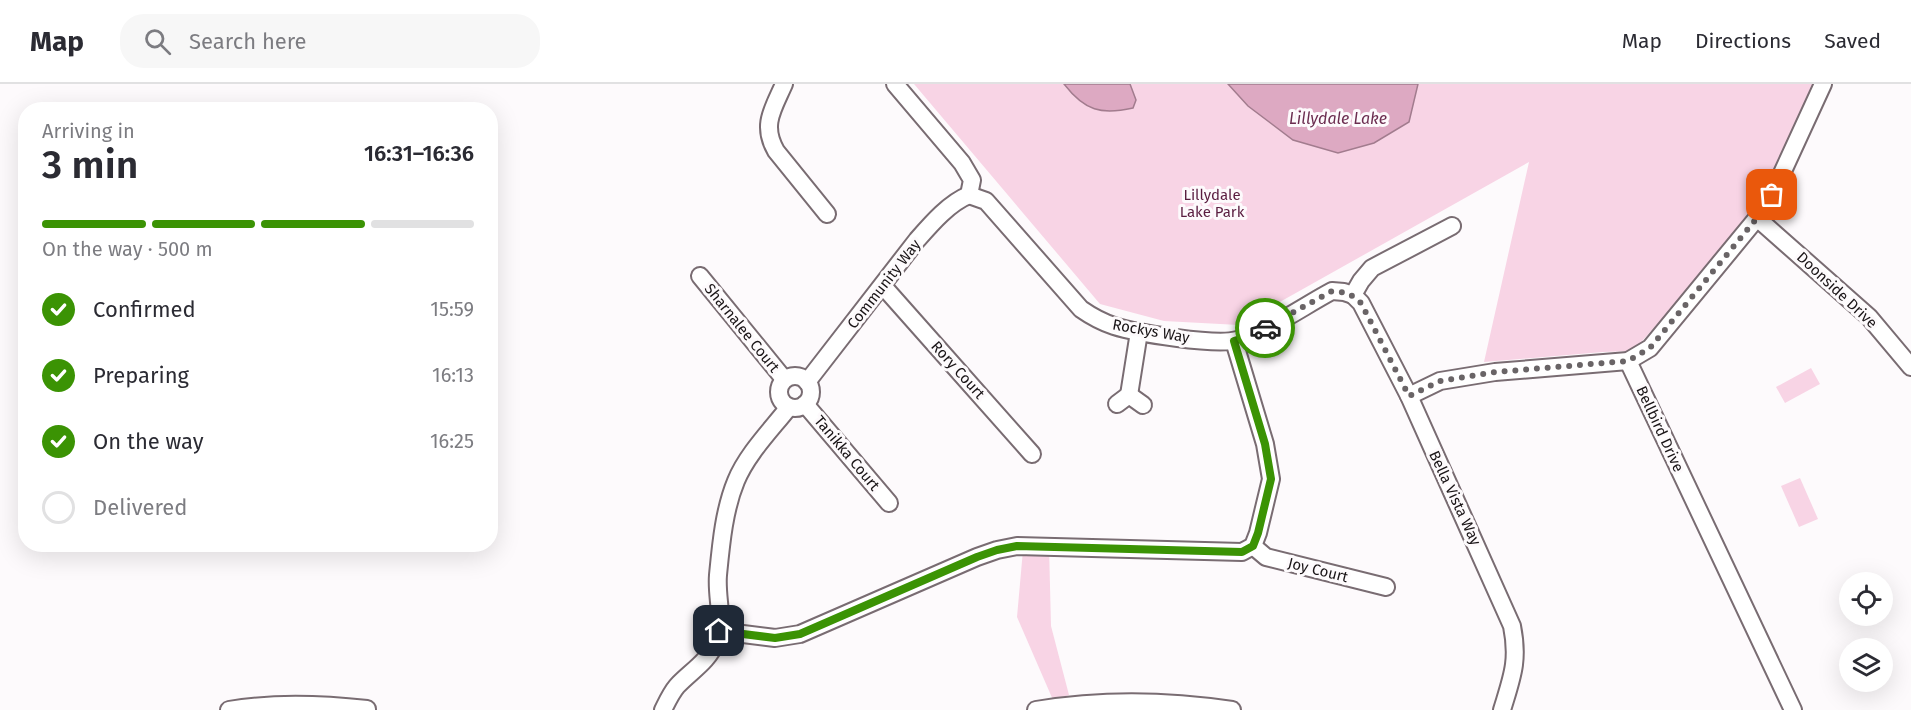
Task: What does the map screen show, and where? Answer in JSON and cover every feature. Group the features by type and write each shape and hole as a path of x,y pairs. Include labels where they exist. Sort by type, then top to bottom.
{"street":[{"path":"784,84 770,115 769,139 776,151 827,214"},
{"path":"895,84 962,163 972,180 969,195"},
{"path":"1409,396 1440,381 1496,372 1628,361 1650,348 1757,218 1772,195 1823,84"},
{"name":"Community Way","path":"807,382 930,226 960,199 969,195"},
{"name":"Rockys Way","path":"969,195 986,201 1081,309 1097,320 1139,332 1217,342 1234,341 1250,336 1332,291 1353,295"},
{"name":"Doonside Drive","path":"1757,218 1869,317 1911,367"},
{"path":"1353,295 1372,268 1452,226"},
{"name":"Sharnalee Court","path":"699,276 784,379"},
{"name":"Rory Court","path":"883,286 1032,454"},
{"name":"Bella Vista Way","path":"1353,295 1361,303 1409,396 1512,626 1516,646 1515,666 1502,710"},
{"path":"1130,401 1139,332"},
{"path":"719,631 775,638 800,634 977,557 1017,546 1221,553 1242,552 1253,546 1271,479 1265,444 1234,341"},
{"name":"Bellbird Drive","path":"1628,361 1793,710"},
{"path":"663,710 668,698 677,687 709,655 719,631 721,606 718,576 726,514 736,480 745,464 797,405 810,397 807,382 800,377 792,376 784,379 779,389 780,400 797,405"},
{"name":"Tanikka Court","path":"797,405 889,503"},
{"name":"Joy Court","path":"1253,546 1266,557 1386,587"},
{"path":"1036,710 1073,704 1120,701 1168,702 1232,710"},
{"path":"229,710 258,705 330,705 367,710"}],"green space":[{"name":"Lillydale Lake Park","path":"914,84 1817,84 1760,199 1684,295 1633,351 1484,362 1529,162 1239,325 1164,321 1100,304"},
{"path":"1811,368 1820,384 1785,403 1776,387"},
{"path":"1800,478 1818,519 1799,527 1781,486"},
{"path":"1049,546 1051,626 1069,695 1053,700 1017,617 1023,550"}],"water":[{"path":"1064,84 1130,84 1136,100 1133,108 1112,111 1094,109 1079,100"},
{"name":"Lillydale Lake","path":"1228,84 1418,84 1409,122 1374,143 1338,153 1293,140 1248,106"}],"way so far":[{"path":"1265,328 1332,291 1353,295 1361,303 1409,396 1440,381 1496,372 1628,361 1650,348 1757,218 1772,195"}],"route":[{"path":"719,631 775,638 800,634 977,557 1017,546 1221,553 1242,552 1253,546 1271,479 1270,464 1234,341 1265,328"}]}
